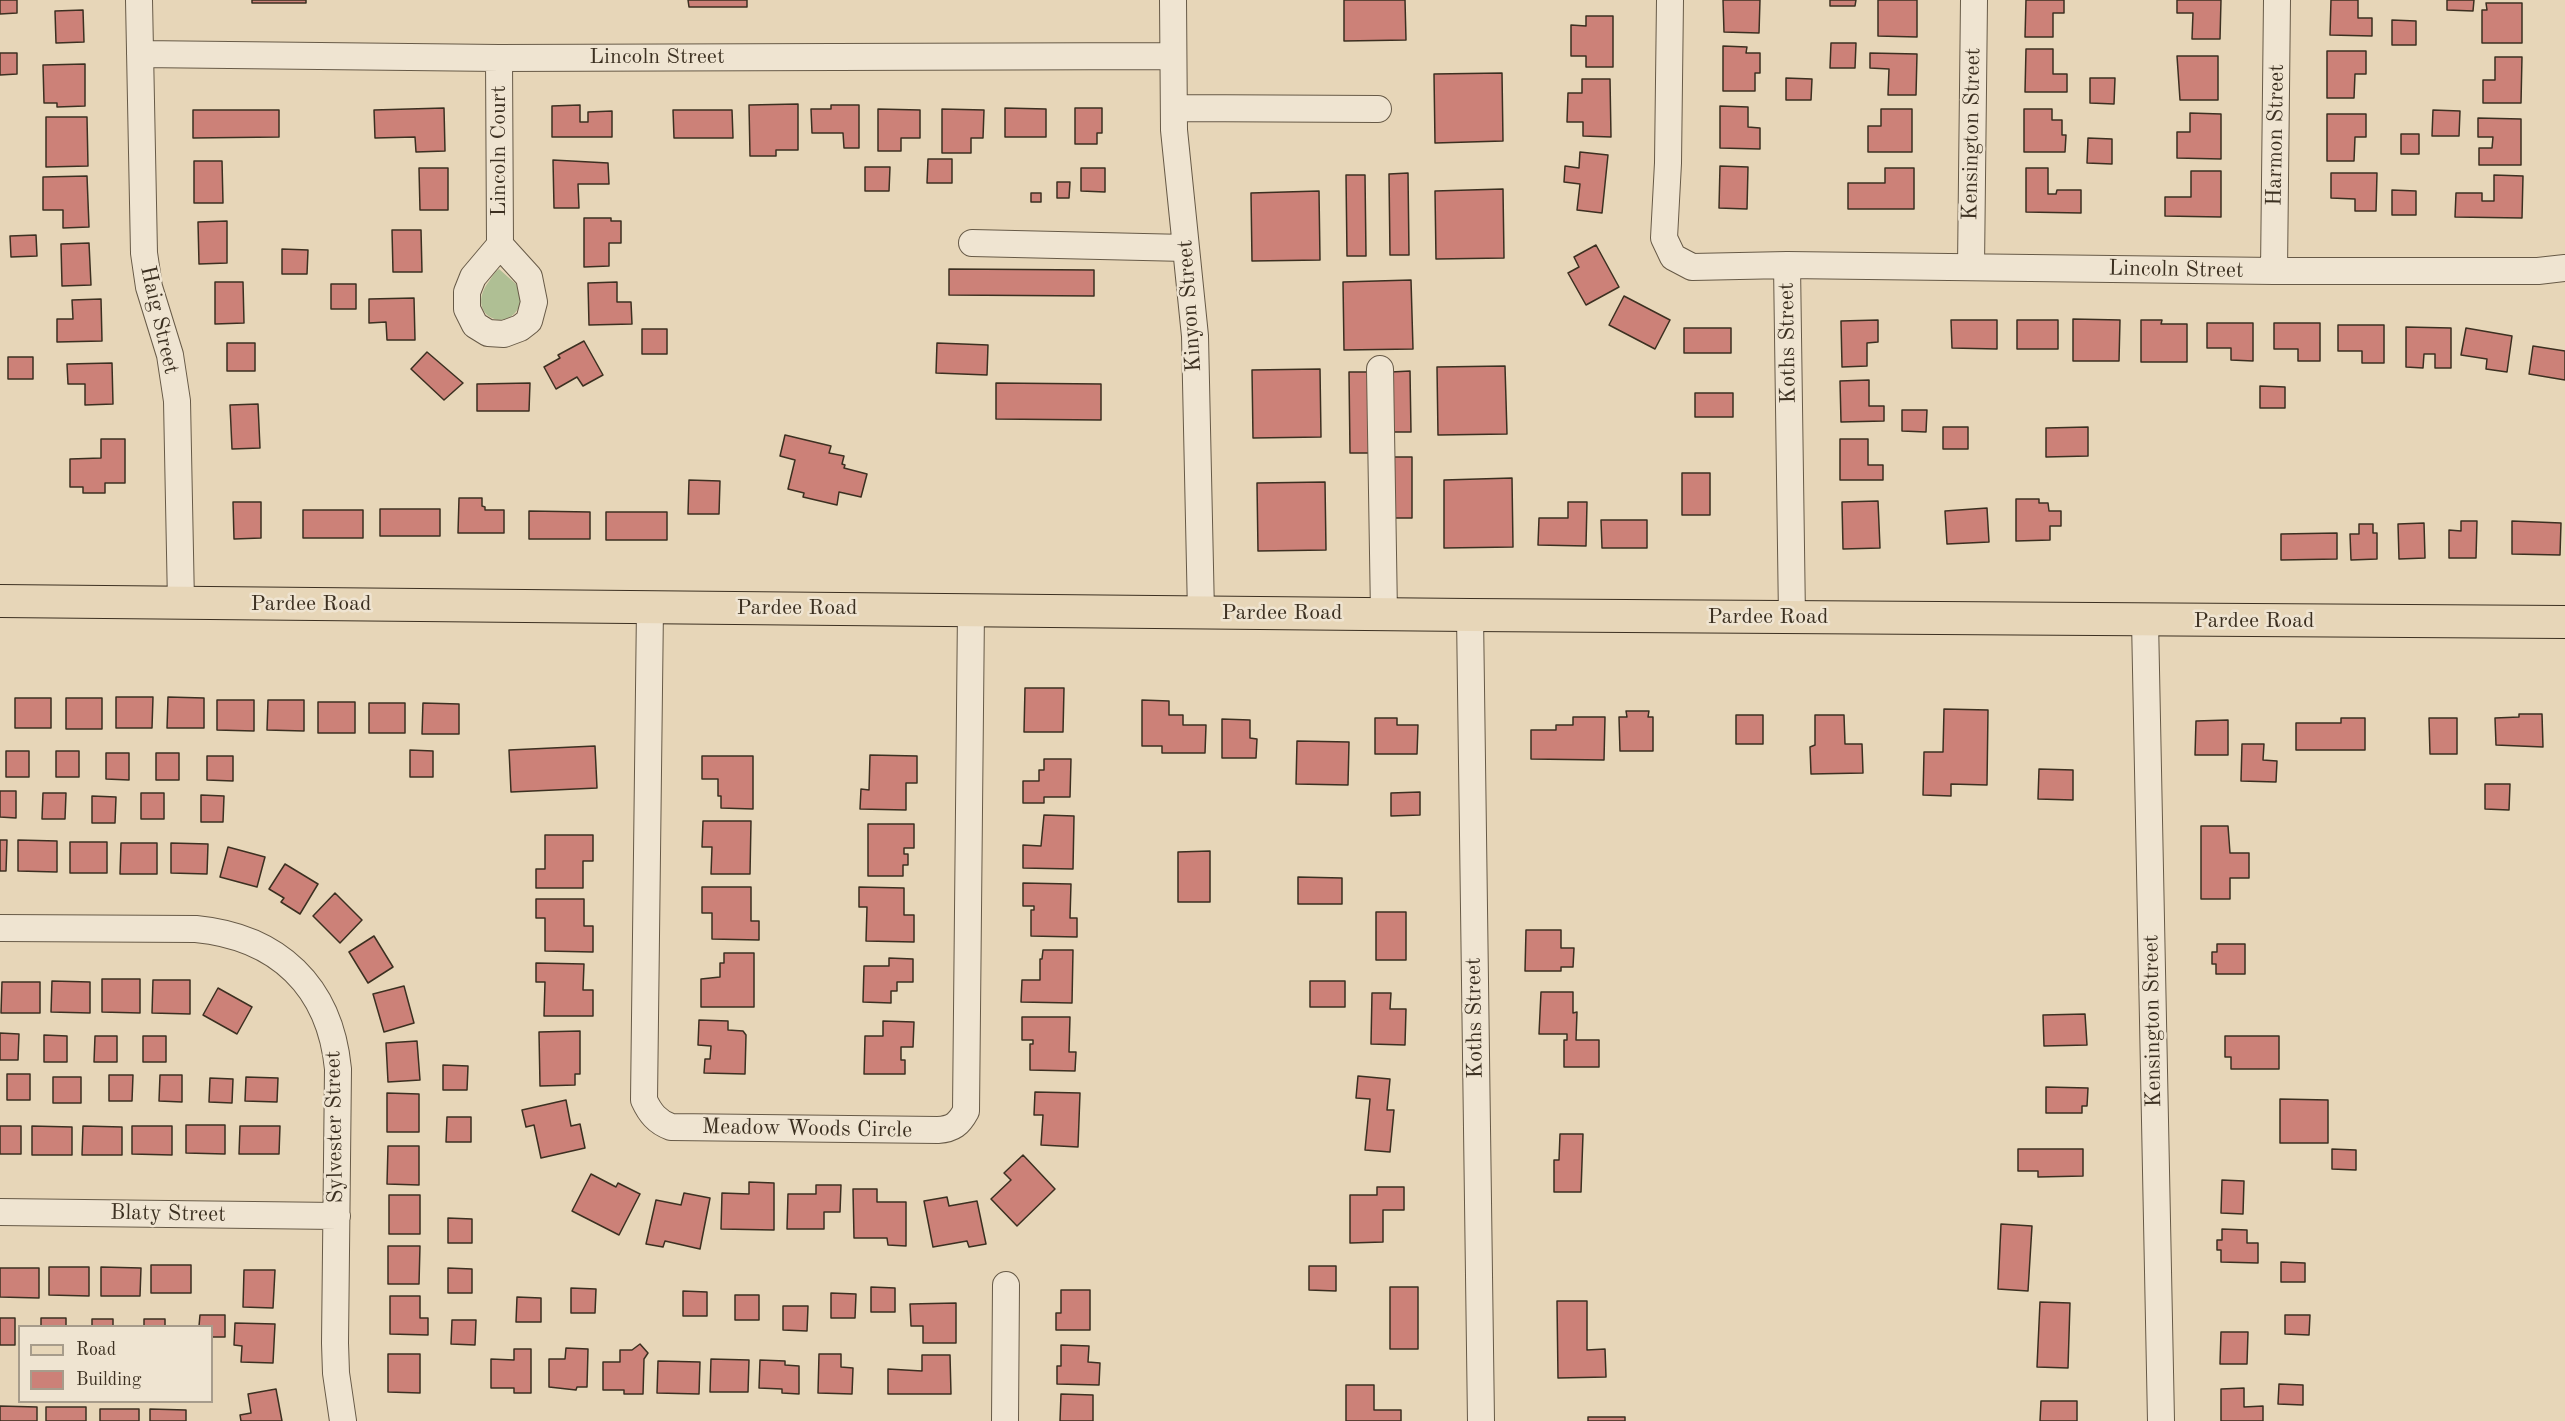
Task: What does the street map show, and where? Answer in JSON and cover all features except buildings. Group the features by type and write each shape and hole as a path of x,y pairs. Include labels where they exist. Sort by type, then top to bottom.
{"main road":[{"name":"Pardee Road","path":"0,601 1792,618 2565,622"}],"street":[{"name":"Haig Street","path":"139,0 144,253 149,287 170,356 177,401 181,603"},
{"name":"Kinyon Street","path":"1173,0 1174,130 1195,336 1201,613"},
{"name":"Koths Street","path":"1670,0 1668,163 1664,238 1667,248 1673,257 1692,267 1787,265 1792,618"},
{"name":"Kensington Street","path":"1971,267 1974,0"},
{"name":"Harmon Street","path":"2274,271 2277,0"},
{"name":"Lincoln Street","path":"140,54 499,58 1173,56"},
{"name":"Lincoln Court","path":"499,58 500,245"},
{"path":"1174,108 1378,109"},
{"path":"972,243 1186,248"},
{"name":"Lincoln Street","path":"1787,265 2274,271 2538,271 2565,268"},
{"path":"1380,369 1383,614"},
{"name":"Meadow Woods Circle","path":"650,607 644,1100 648,1109 660,1123 671,1127 938,1131 950,1129 959,1123 966,1111 971,609"},
{"name":"Koths Street","path":"1470,615 1481,1421"},
{"name":"Kensington Street","path":"2145,620 2161,1421"},
{"name":"Sylvester Street","path":"0,928 196,929 222,932 241,937 270,951 296,970 316,996 330,1024 338,1069 335,1343 336,1373 343,1421"},
{"name":"Blaty Street","path":"0,1212 337,1216"},
{"path":"1005,1421 1006,1285"}],"green space":[{"path":"499,269 516,284 522,297 517,310 510,317 501,320 485,313 481,304 482,293"}]}
